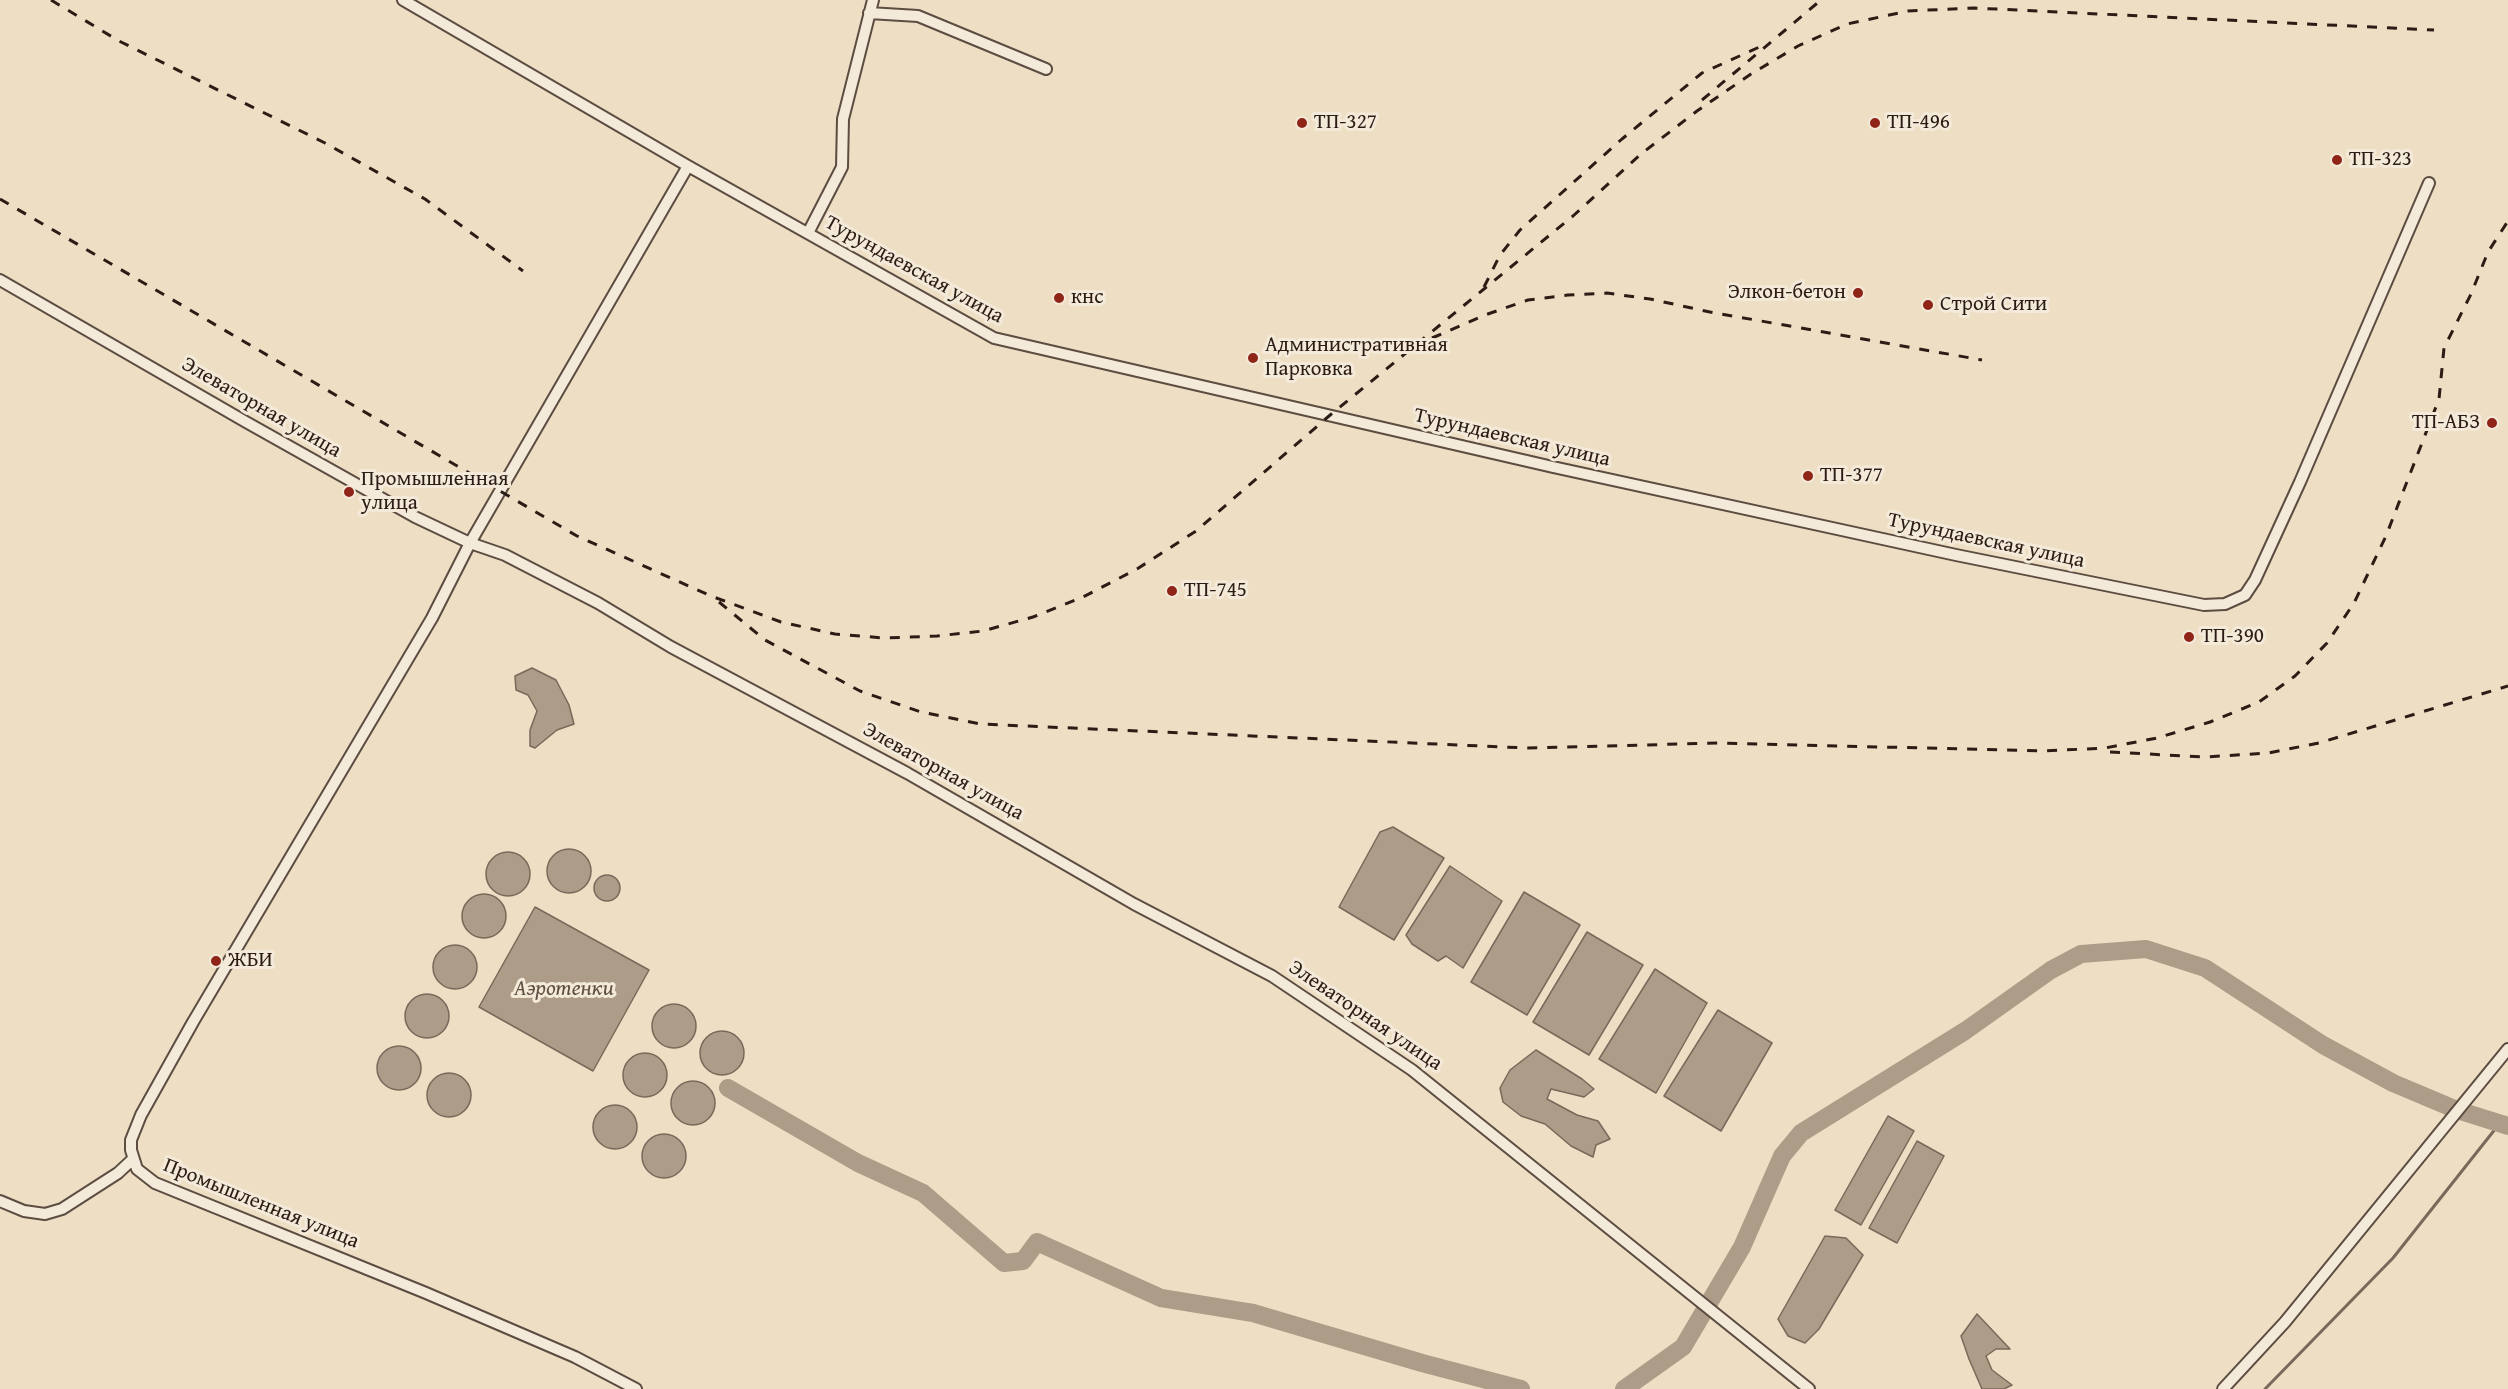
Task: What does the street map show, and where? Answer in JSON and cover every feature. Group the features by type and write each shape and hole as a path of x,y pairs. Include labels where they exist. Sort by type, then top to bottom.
{"street":[{"name":"Турундаевская улица","path":"403,0 688,166 994,338 1563,470 1967,557 2204,605 2225,604 2245,595 2255,580 2300,482 2429,183"},
{"path":"808,233 842,167 843,119 873,0"},
{"path":"869,14 918,15 1046,69"},
{"name":"Промышленная улица","path":"636,1389 576,1357 437,1297 155,1183 137,1169 133,1159 131,1140 141,1114 193,1022 432,618 470,543 688,166"},
{"name":"Элеваторная улица","path":"0,279 415,517 470,543 506,555 598,603 671,647 907,773 1134,904 1272,976 1412,1070 1809,1389"},
{"path":"2223,1389 2284,1322 2508,1049"},
{"path":"0,1201 24,1211 45,1215 62,1209 118,1173 133,1159"}],"water":[{"path":"532,668 556,680 569,705 574,724 557,730 535,748 530,746 530,730 537,711 528,695 516,690 515,676"},
{"path":"1393,827 1444,858 1394,940 1339,907 1380,832"},
{"path":"569,849 585,855 591,871 585,887 569,893 553,887 547,871 553,855"},
{"path":"508,852 524,858 530,874 524,890 508,896 492,890 486,874 492,858"},
{"path":"1450,866 1502,901 1463,968 1446,956 1438,961 1412,944 1406,935"},
{"path":"607,875 616,879 620,888 616,897 607,901 598,897 594,888 598,879"},
{"path":"1524,892 1580,925 1527,1015 1471,982"},
{"path":"484,894 500,900 506,916 500,932 484,938 468,932 462,916 468,900"},
{"name":"Аэротенки","path":"535,907 649,970 593,1071 479,1007"},
{"path":"1587,932 1643,965 1589,1055 1533,1022"},
{"path":"455,945 471,951 477,967 471,983 455,989 439,983 433,967 439,951"},
{"path":"1655,969 1707,1003 1656,1093 1599,1059"},
{"path":"427,994 443,1000 449,1016 443,1032 427,1038 411,1032 405,1016 411,1000"},
{"path":"674,1004 690,1010 696,1026 690,1042 674,1048 658,1042 652,1026 658,1010"},
{"path":"1718,1010 1772,1043 1721,1131 1664,1096"},
{"path":"722,1031 738,1037 744,1053 738,1069 722,1075 706,1069 700,1053 706,1037"},
{"path":"399,1046 415,1052 421,1068 415,1084 399,1090 383,1084 377,1068 383,1052"},
{"path":"1536,1050 1594,1089 1584,1097 1551,1089 1547,1099 1577,1115 1598,1121 1610,1139 1596,1145 1593,1157 1571,1146 1545,1124 1521,1116 1503,1102 1500,1088 1510,1070"},
{"path":"645,1053 661,1059 667,1075 661,1091 645,1097 629,1091 623,1075 629,1059"},
{"path":"449,1073 465,1079 471,1095 465,1111 449,1117 433,1111 427,1095 433,1079"},
{"path":"693,1081 709,1087 715,1103 709,1119 693,1125 677,1119 671,1103 677,1087"},
{"path":"615,1105 631,1111 637,1127 631,1143 615,1149 599,1143 593,1127 599,1111"},
{"path":"1888,1116 1914,1131 1861,1225 1835,1210"},
{"path":"664,1134 680,1140 686,1156 680,1172 664,1178 648,1172 642,1156 648,1140"},
{"path":"1917,1141 1944,1156 1897,1243 1869,1228"},
{"path":"1825,1236 1846,1238 1863,1255 1819,1329 1805,1343 1788,1336 1778,1319"},
{"path":"1977,1314 2010,1349 1996,1349 1986,1356 1992,1370 2012,1385 2004,1389 1982,1389 1969,1359 1961,1336"}],"waterway":[{"path":"1624,1389 1683,1347 1742,1247 1782,1156 1801,1133 1965,1031 2051,970 2081,954 2146,949 2205,968 2323,1045 2393,1083 2457,1110 2508,1126"},
{"path":"728,1088 858,1163 923,1193 1004,1263 1023,1261 1037,1242 1161,1298 1253,1313 1422,1363 1521,1389"},
{"path":"2265,1389 2393,1258 2500,1123"}],"railway":[{"path":"51,0 119,41 325,143 425,199 523,271"},
{"path":"1702,100 1821,0"},
{"path":"0,199 577,536 711,596 781,622 835,634 884,638 937,636 983,631 1033,617 1083,597 1137,569 1196,531 1329,416 1573,216 1641,154 1697,111 1751,74 1798,46 1847,24 1908,11 1974,8 2434,30"},
{"path":"1484,287 1500,255 1520,230 1622,139 1702,73 1766,44"},
{"path":"719,602 765,640 860,691 921,712 980,724 1527,748 1720,743 2044,751 2105,748 2157,738 2210,722 2259,702 2295,676 2327,643 2354,603 2386,536 2439,399 2444,348 2471,294 2488,252 2508,221"},
{"path":"1432,338 1485,315 1528,300 1607,293 1982,360"},
{"path":"2110,752 2205,757 2268,753 2319,743 2508,686"}],"place":[{"name":"ТП-327","path":"1302,123"},
{"name":"ТП-496","path":"1875,123"},
{"name":"ТП-323","path":"2337,160"},
{"name":"Элкон-бетон","path":"1858,293"},
{"name":"кнс","path":"1059,298"},
{"name":"Строй Сити","path":"1928,305"},
{"name":"Административная Парковка","path":"1253,358"},
{"name":"ТП-АБЗ","path":"2492,423"},
{"name":"ТП-377","path":"1808,476"},
{"name":"Промышленная улица","path":"349,492"},
{"name":"ТП-745","path":"1172,591"},
{"name":"ТП-390","path":"2189,637"},
{"name":"ЖБИ","path":"216,961"}]}
